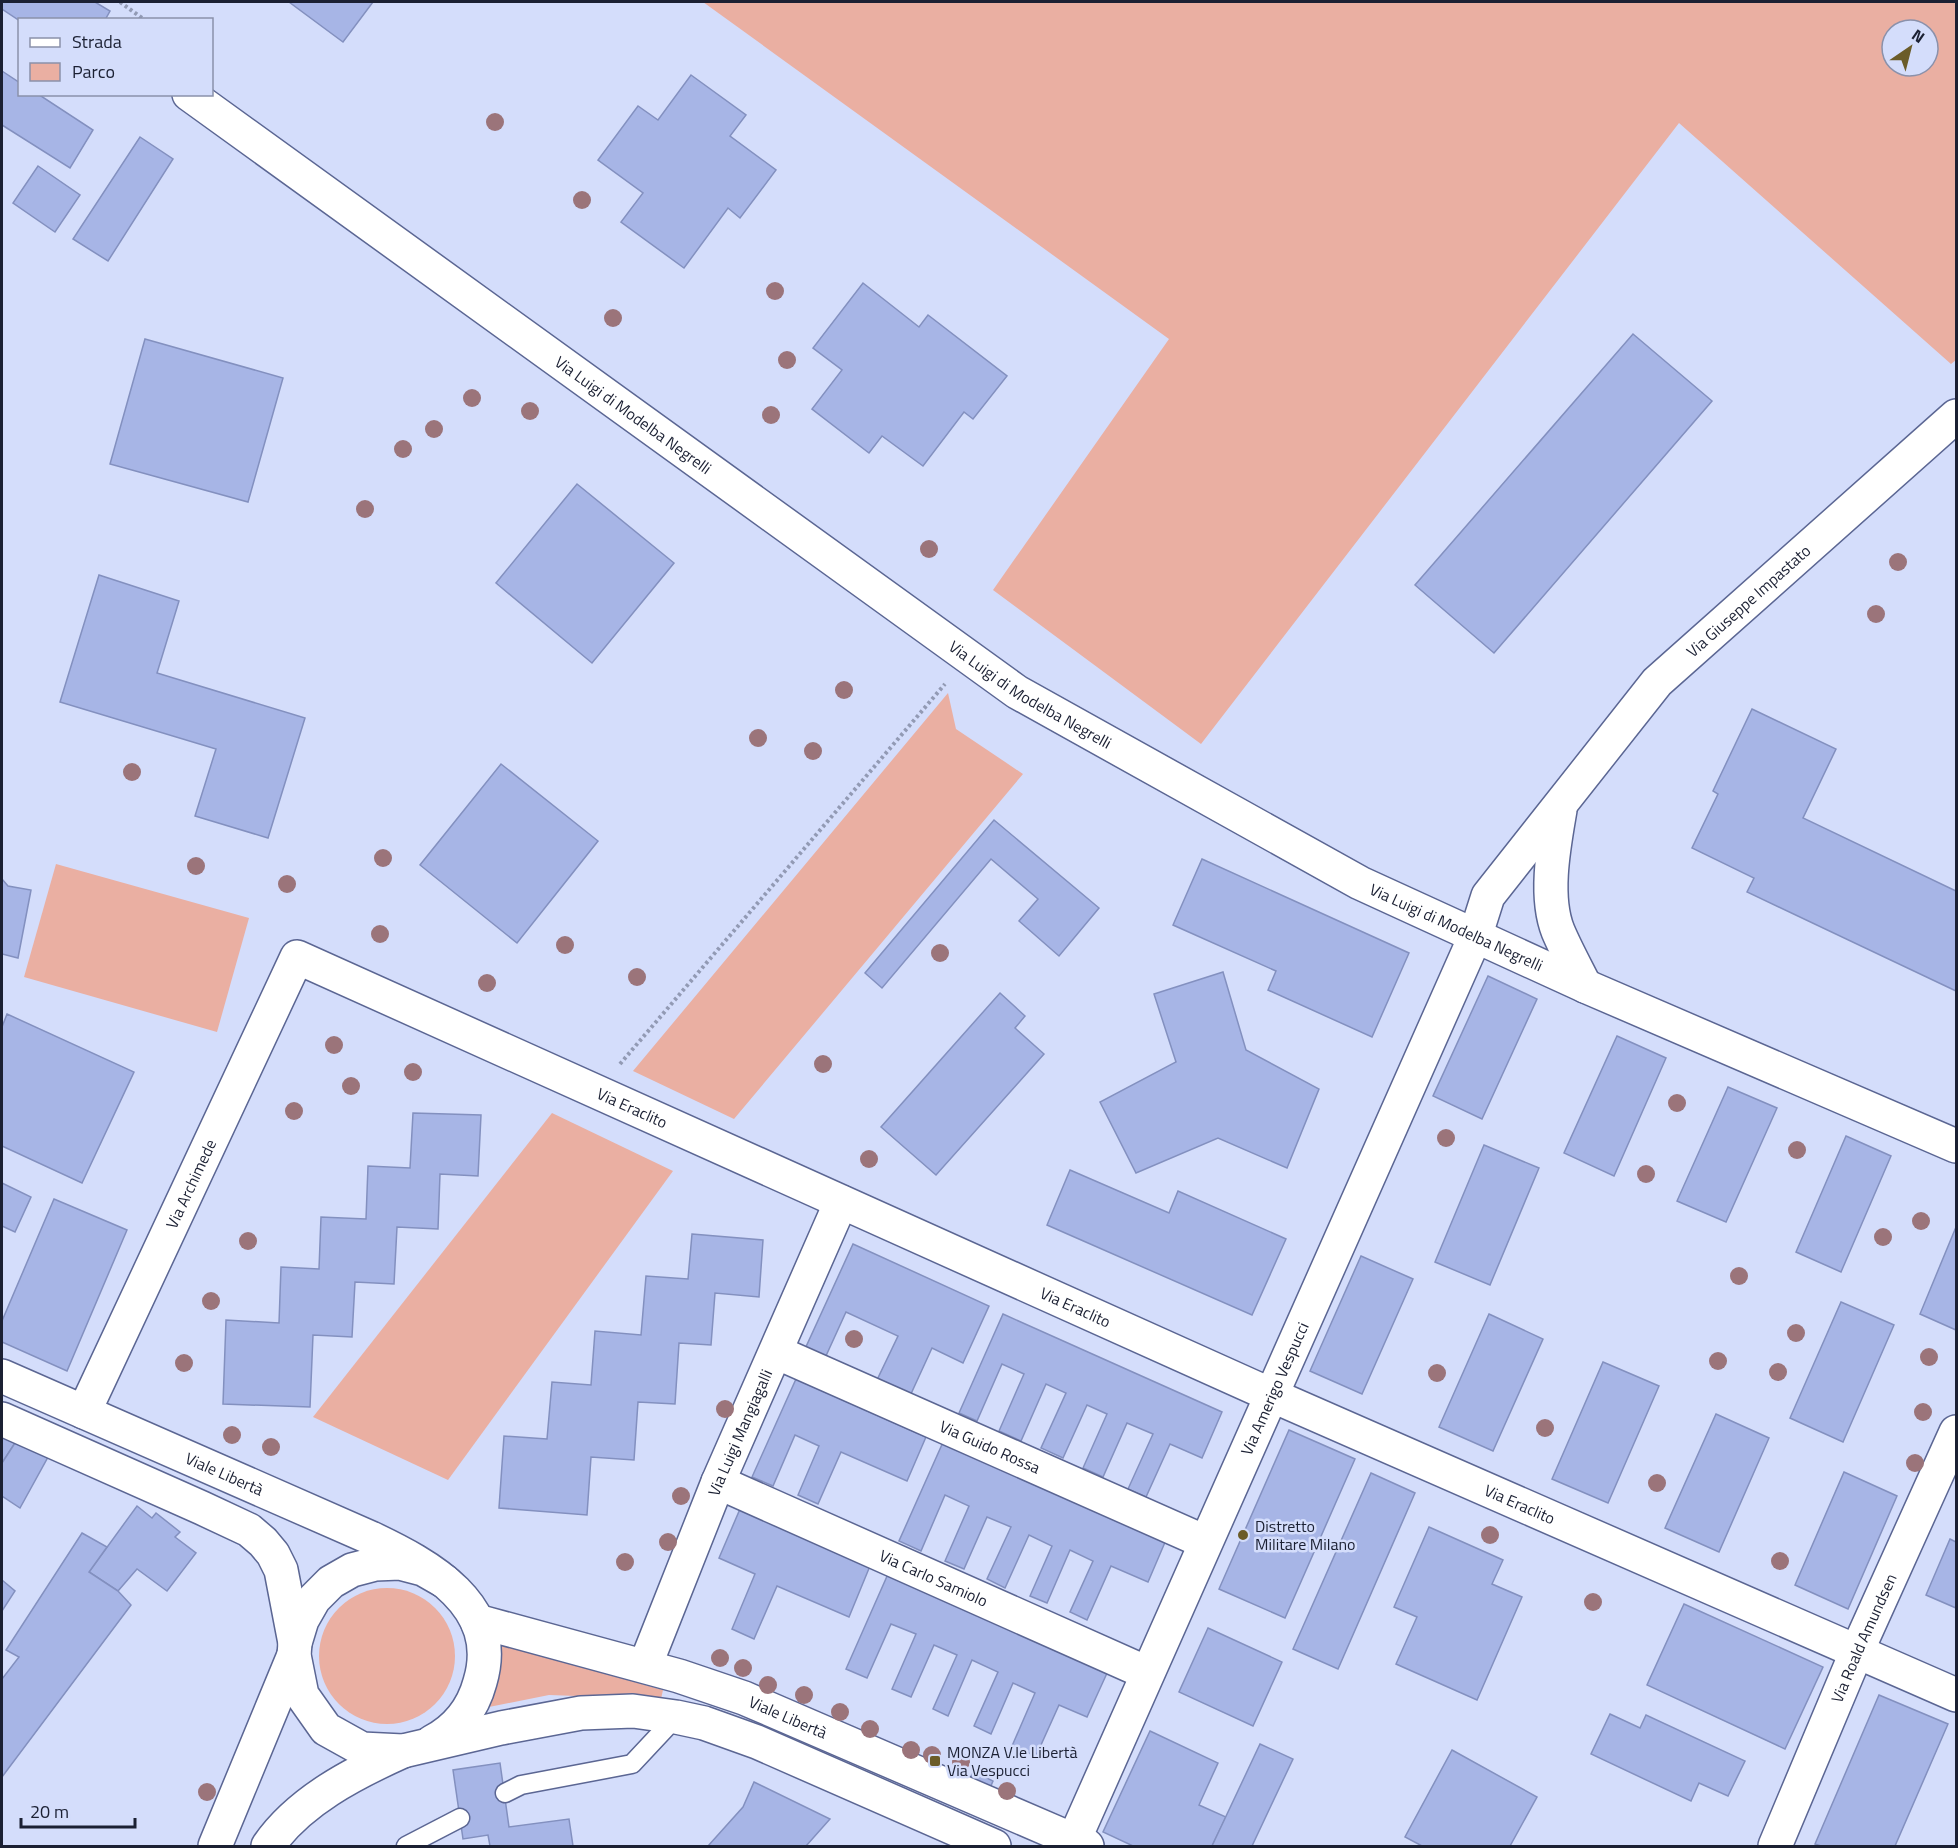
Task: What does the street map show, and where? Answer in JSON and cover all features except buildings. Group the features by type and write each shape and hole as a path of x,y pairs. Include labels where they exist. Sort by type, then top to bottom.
{"street":[{"name":"Via Luigi di Modelba Negrelli","path":"192,96 1017,692 1360,883 1585,986 1956,1146"},
{"name":"Via Giuseppe Impastato","path":"1475,937 1488,896 1657,682 1956,416"},
{"name":"Via Giuseppe Impastato","path":"1561,806 1552,856 1551,894 1557,929 1585,986"},
{"name":"Via Amerigo Vespucci","path":"1081,1843 1147,1673 1475,937"},
{"name":"Via Eraclito","path":"297,957 1271,1395 1956,1695"},
{"name":"Via Archimede","path":"84,1412 297,957"},
{"name":"Via Luigi Mangiagalli","path":"645,1666 718,1482 842,1202"},
{"name":"Via Guido Rossa","path":"776,1352 1205,1542"},
{"name":"Viale Libertà","path":"2,1376 390,1548 422,1564 458,1592 477,1621 482,1638 483,1674 477,1694 453,1729 435,1741 409,1750"},
{"name":"Viale Libertà","path":"2,1419 249,1530 263,1542 273,1554 281,1570 302,1695 326,1729 362,1749 409,1750 501,1728 581,1713 633,1711 676,1717 704,1723 757,1742 994,1846"},
{"name":"Via Roald Amundsen","path":"1775,1846 1857,1651 1956,1432"},
{"name":"Via Carlo Samiolo","path":"718,1482 1147,1673"},
{"name":"Viale Libertà","path":"295,1649 302,1620 314,1599 331,1582 352,1570 375,1564 400,1563 423,1569 444,1581"},
{"name":"Viale Libertà","path":"477,1621 645,1666 774,1709 1081,1843"},
{"path":"215,1846 295,1649"},
{"path":"268,1846 292,1818 313,1801 354,1775 409,1750"}],"lane":[{"path":"505,1793 521,1785 632,1764 676,1717"},
{"path":"405,1846 460,1818"}],"path":[{"path":"120,2 142,18"},
{"path":"596,1092 969,656"}],"green space":[{"path":"703,2 1956,2 1956,360 1951,364 1679,123 1201,744 993,590 1169,339"},
{"path":"948,693 956,729 1023,774 734,1119 633,1071"},
{"path":"56,864 249,918 217,1032 24,977"},
{"path":"552,1113 673,1171 448,1480 313,1417"},
{"path":"387,1588 413,1593 425,1599 435,1608 444,1618 450,1630 455,1656 450,1682 444,1694 435,1704 425,1713 413,1719 387,1724 361,1719 349,1713 339,1704 330,1694 324,1682 319,1656 324,1630 330,1618 339,1608 349,1599 361,1593"},
{"path":"499,1644 663,1690 661,1699 549,1695 489,1707 498,1676"}],"place":[{"name":"Distretto Militare Milano","path":"1243,1535"},
{"name":"MONZA V.le Libertà Via Vespucci","path":"935,1761"}]}
